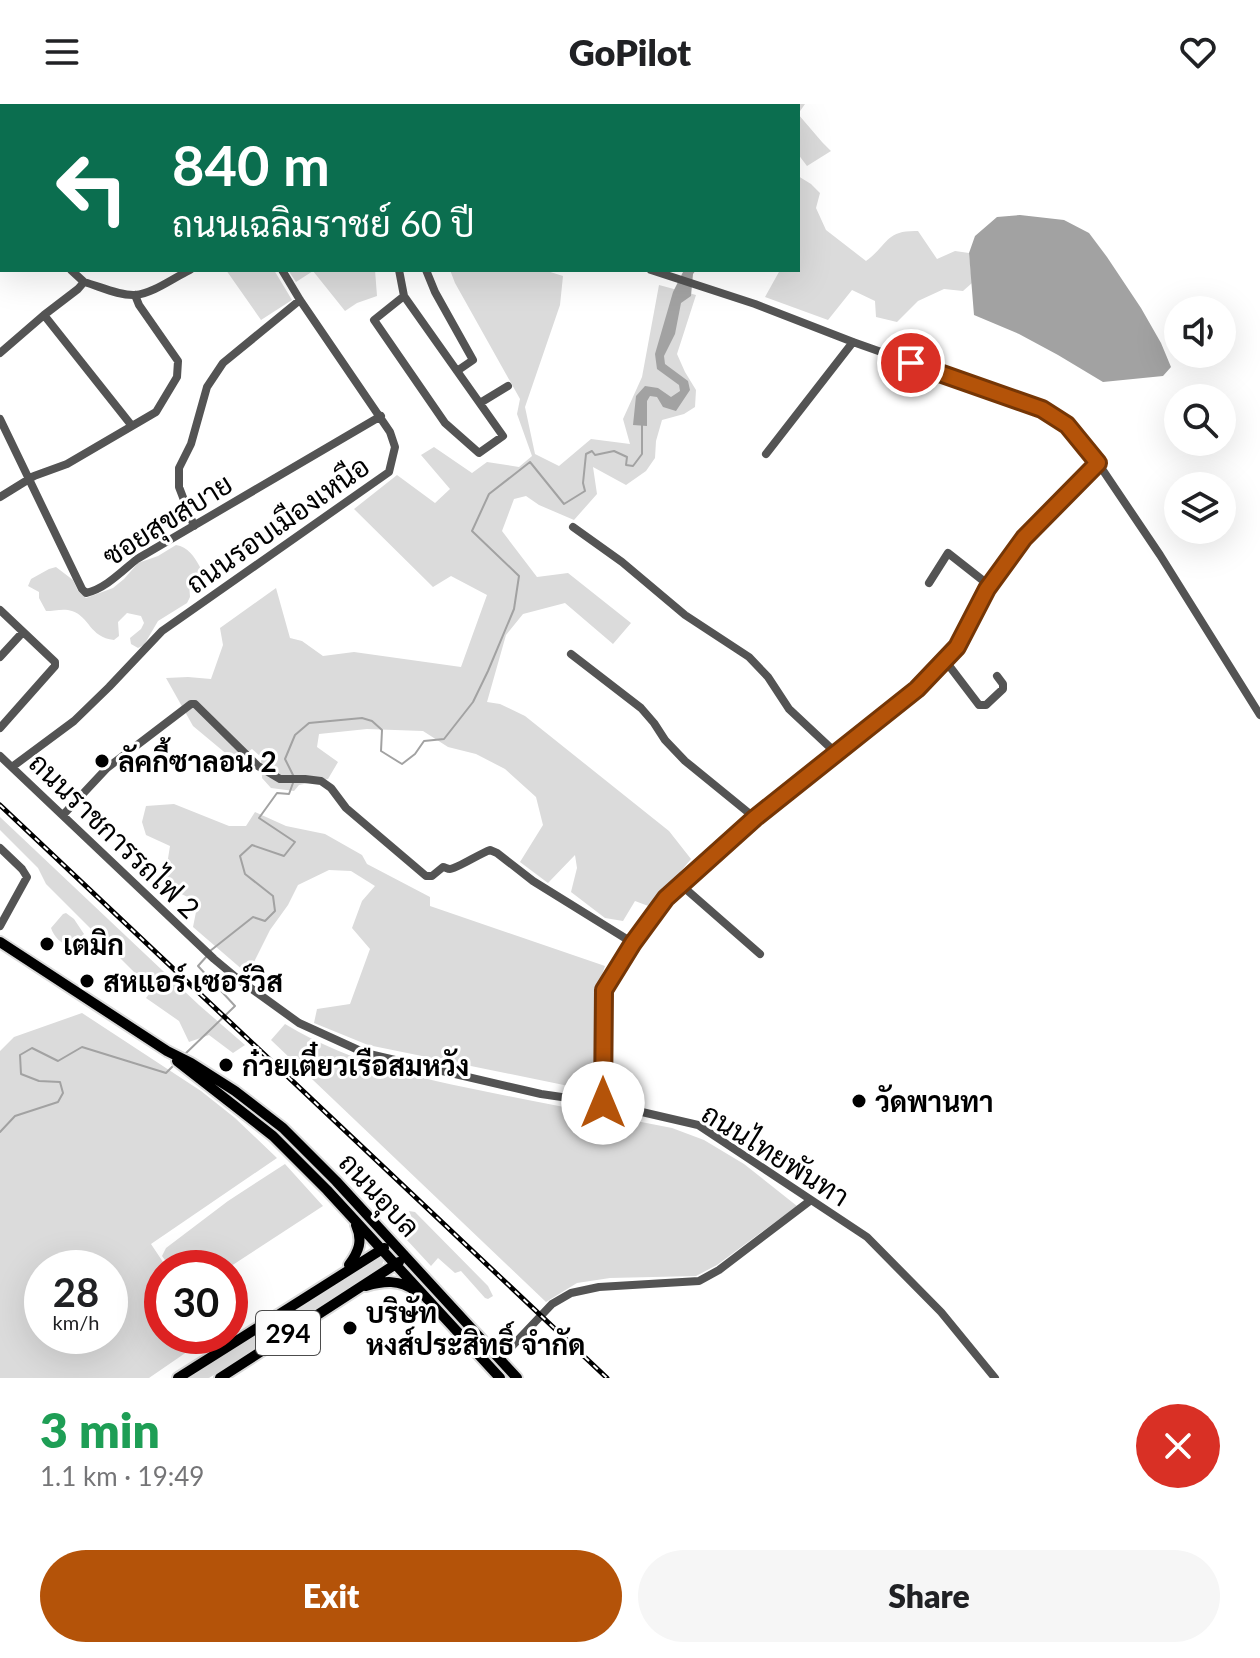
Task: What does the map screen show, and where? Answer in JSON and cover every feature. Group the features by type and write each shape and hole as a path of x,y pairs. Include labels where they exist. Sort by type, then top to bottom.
{"main road":[{"path":"0,942 188,1066"},
{"name":"ถนนอุบล","path":"188,1066 273,1136 327,1190 500,1378"},
{"name":"ถนนอุบล","path":"188,1066 235,1091 283,1128 336,1181 517,1378"},
{"path":"346,1270 361,1243 356,1222"},
{"name":"294","path":"178,1378 392,1242"},
{"name":"294","path":"220,1378 406,1257"},
{"path":"356,1288 392,1281 409,1286 429,1302"}],"street":[{"path":"73,272 84,282 135,295 182,272"},
{"name":"ถนนรอบเมืองเหนือ","path":"12,767 74,721 162,631 389,472 395,447 390,432 283,272"},
{"path":"399,272 404,296 503,436 479,453 445,423 374,320 404,296"},
{"path":"427,272 473,360 457,371"},
{"path":"657,272 755,304 1042,409 1067,425 1098,463 1152,542 1260,715"},
{"path":"0,353 84,282"},
{"path":"0,497 29,479 67,464 156,412 177,377 178,361 135,295"},
{"path":"194,526 179,487 179,468 191,444 207,387 223,363 300,300"},
{"path":"44,315 132,426"},
{"path":"766,454 853,342"},
{"path":"480,403 508,386"},
{"name":"ซอยสุขสบาย","path":"29,479 82,589 90,593 137,559 381,416"},
{"path":"0,419 29,479"},
{"path":"603,1103 604,990 666,898 755,818 917,689 957,647 990,586 1024,538 1098,463"},
{"path":"573,527 622,562 685,615 749,657 768,677 789,709 836,753"},
{"path":"929,583 948,553 990,586"},
{"path":"0,610 55,662 55,666 0,728"},
{"path":"0,657 23,632"},
{"path":"571,654 641,708 685,761 755,818"},
{"path":"944,659 979,705 986,705 1003,689 997,676"},
{"path":"63,815 107,768 195,704 258,766 280,779 321,781 331,788 346,808 426,876 432,876 443,867 455,867 490,850 533,881 633,943"},
{"name":"ถนนราชการรถไฟ 2","path":"0,756 214,959"},
{"path":"0,848 26,873 26,882 0,926"},
{"path":"680,884 760,954"},
{"name":"ถนนไทยพันทา","path":"214,959 299,1023 365,1053 541,1094 603,1103 698,1125 867,1237 941,1312 995,1378"},
{"path":"500,1359 552,1304 571,1293 599,1287 699,1281 719,1270 811,1200"}],"shaded area":[{"path":"800,116 831,151 807,166 800,157"},
{"path":"800,177 820,193 816,208 826,230 866,261 888,239 907,231 918,231 937,259 955,251 969,253 972,283 963,291 944,289 918,301 897,322 876,317 875,301 852,290 828,320 765,297 779,272 800,272"},
{"path":"1020,215 1064,220 1089,233 1141,308 1161,343 1164,368 1170,368 1163,376 1103,382 1019,334 974,315 969,253 975,236 997,217"},
{"path":"227,272 275,272 292,300 261,320"},
{"path":"289,272 311,272 296,282"},
{"path":"314,272 375,272 377,296 345,311"},
{"path":"451,272 550,272 563,276 560,305 525,407 535,454 559,466 591,439 630,444 623,419 642,377 659,285 696,295 677,354 696,390 695,407 684,414 662,420 655,458 646,471 626,485 593,467 597,494 574,520 526,496 514,499 502,531 537,577 568,573 631,623 613,644 565,603 523,614 506,635 487,702 500,704 525,716 669,831 691,859 651,907 635,901 623,921 605,918 571,892 577,868 575,855 548,883 520,862 543,825 536,797 505,769 476,754 448,747 423,731 367,729 319,734 317,747 338,762 328,779 299,785 294,791 271,788 262,778 261,757 252,749 235,761 193,726 166,678 211,679 223,645 220,628 276,588 290,638 302,641 323,656 354,652 461,667 487,595 451,576 433,587 354,509 397,475 435,503 450,489 421,455 434,447 472,473 487,462 519,467 532,456 517,414 520,399"},
{"path":"683,272 694,272 691,296 681,303 675,334 664,356 665,364 688,381 690,390 676,411 663,407 657,397 650,396 647,401 647,426 633,425 636,396 645,386 658,388 671,397 680,391 679,385 657,369 655,354 673,292"},
{"path":"176,545 193,556 200,567 199,574 189,583 187,603 158,621 144,645 138,648 131,644 130,638 144,623 141,616 127,613 118,622 119,636 114,640 106,638 72,611 46,611 39,592 28,586 31,579 56,567 73,580 86,598 113,588 138,563"},
{"path":"174,804 229,826 246,826 255,812 286,826 325,834 362,855 367,864 430,897 430,906 605,966 596,992 593,1091 368,1045 314,1023 317,1009 350,1004 370,949 352,928 362,901 375,886 351,871 329,870 298,885 251,968 244,971 193,927 198,902 169,888 165,877 170,846 146,835 142,822 146,806"},
{"path":"0,817 245,1045 233,1053 209,1035 189,1042 179,1021 146,998 152,990 46,884 38,868 0,830"},
{"path":"66,913 84,934 71,946 58,940 51,928"},
{"path":"82,1013 201,1091 277,1158 151,1244 155,1250 144,1250 144,1354 184,1354 149,1378 0,1378 0,1051 14,1037"},
{"path":"285,1024 342,1052 403,1072 672,1128 704,1140 744,1164 797,1206 717,1265 696,1276 610,1278 577,1283 546,1302 271,1040"},
{"path":"285,1164 323,1206 248,1255 248,1250 165,1250 228,1201"},
{"path":"409,1211 415,1212 488,1286 493,1296 485,1298 461,1271 455,1273 438,1258 431,1266 406,1239 415,1225"},
{"path":"383,1259 379,1269 248,1353 248,1340 372,1260"},
{"path":"225,1354 246,1354 209,1378 188,1378"}],"waterway":[{"path":"294,777 285,759 295,735 309,723 362,718 372,721 382,730 381,751 402,764 415,754 424,741 444,739 473,702 514,609 519,576 472,531 489,494 530,462 564,504 585,491 586,454 614,451 627,457 626,465 633,466 642,454 642,423"},
{"path":"210,951 253,917 265,921 275,911 273,896 245,874 240,856 252,845 284,856 295,842 259,818 277,793 289,794 293,783"},
{"path":"184,1055 235,1006 198,966 207,956"},
{"path":"0,1132 15,1116 58,1102 63,1093 60,1082 39,1081 21,1074 20,1055 32,1048 58,1061 82,1047 166,1073 174,1065"}],"railway":[{"path":"0,805 607,1378"}],"place":[{"name":"ลัคกี้ซาลอน 2","path":"102,761"},
{"name":"เตมิก","path":"47,944"},
{"name":"สหแอร์ เซอร์วิส","path":"87,981"},
{"name":"ก๋วยเตี๋ยวเรือสมหวัง","path":"226,1065"},
{"name":"วัดพานทา","path":"859,1101"},
{"name":"บริษัท หงส์ประสิทธิ์ จำกัด","path":"350,1328"}],"route":[{"path":"603,1103 604,990 666,898 755,818 917,689 957,647 987,589 1024,538 1098,463 1067,425 1042,409 911,363"}]}
